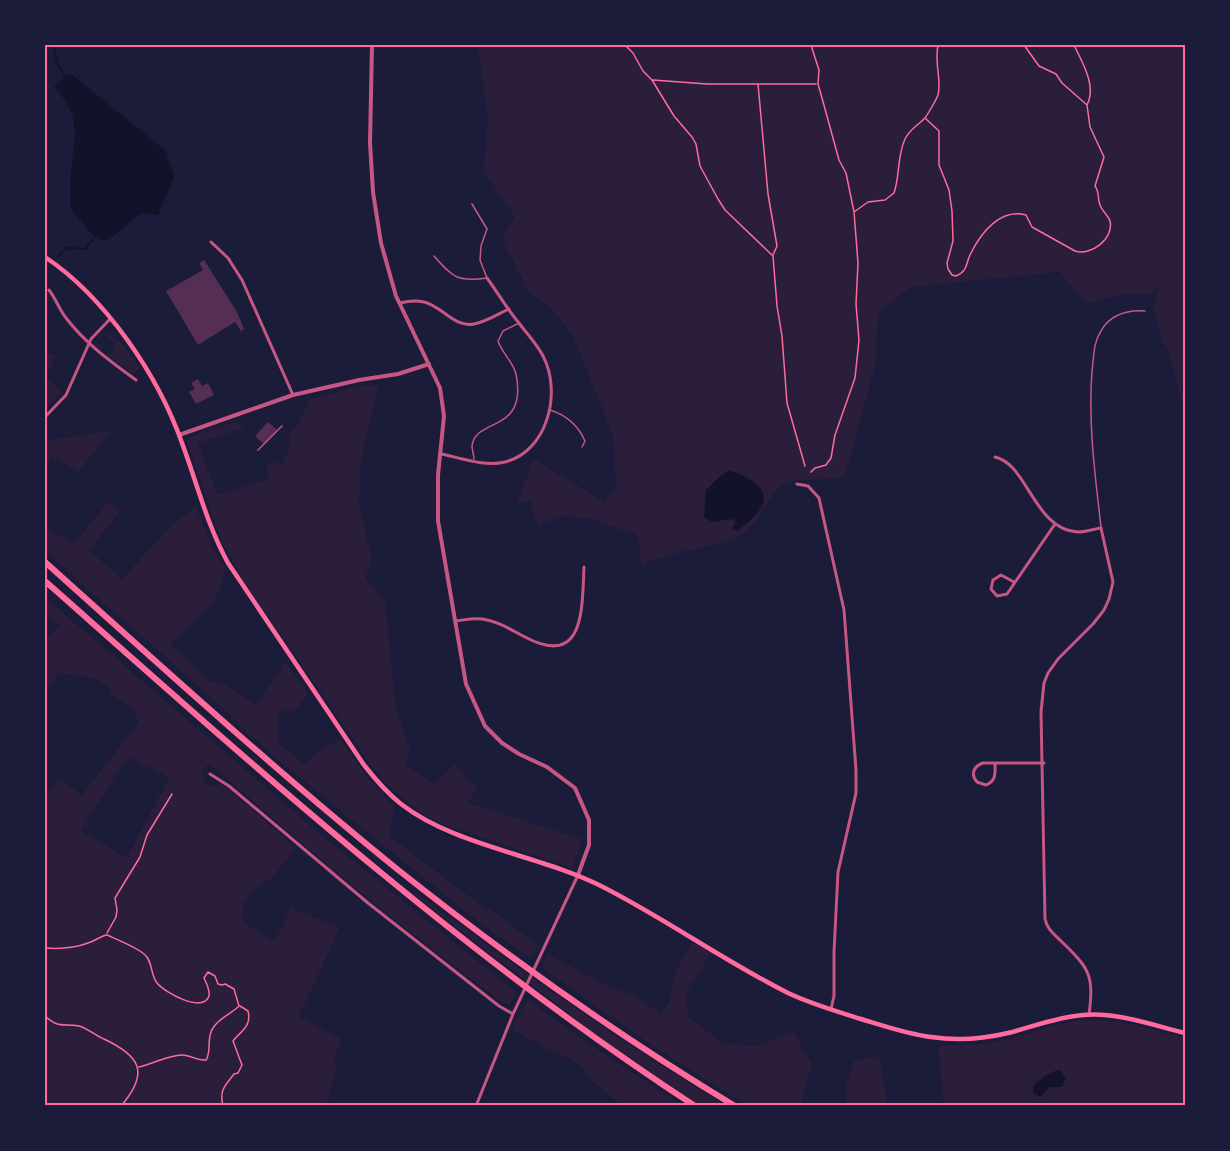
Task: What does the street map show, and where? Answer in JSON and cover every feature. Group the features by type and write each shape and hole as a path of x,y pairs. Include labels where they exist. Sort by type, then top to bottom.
{"highway":[{"path":"45,562 267,759 396,868 568,996 735,1106"},
{"path":"45,581 384,878 534,994 620,1057 695,1106"}],"main road":[{"path":"45,256 67,274 110,319 132,347 170,413 212,530 228,563 379,783 411,811 445,830 578,875 631,902 777,987 831,1010 919,1035 955,1039 989,1037 1069,1017 1089,1015 1126,1018 1185,1033"}],"street":[{"path":"372,45 370,143 373,192 381,243 396,296 440,388 443,400 438,475 438,521 466,684 485,726 510,748 567,780 575,788 589,820 589,845 578,875 516,1007 476,1106"},
{"path":"211,242 228,258 242,280 293,395"},
{"path":"441,454 503,462 525,452 542,434 549,410 550,375 543,356 487,278"},
{"path":"49,290 66,318 89,344 136,380"},
{"path":"400,303 422,301 467,325 476,324 509,309"},
{"path":"45,417 68,392 89,344 95,334 110,319"},
{"path":"179,435 293,395 359,380 399,374 429,364"},
{"path":"995,457 1009,463 1037,504 1055,524 1077,532 1101,528 1113,582 1104,609 1048,673 1044,683 1041,712 1044,763 1045,919 1049,930 1081,960 1090,976 1092,994 1089,1015"},
{"path":"796,484 808,486 819,498 844,610 849,656 856,793 838,872 834,996 831,1010"},
{"path":"1014,582 1001,575 993,580 991,589 997,596 1007,594 1055,524"},
{"path":"455,621 483,619 549,647 566,644 576,633 581,615 584,567"},
{"path":"995,763 993,781 987,785 977,782 973,774 976,766 983,763 995,763 1044,763"},
{"path":"210,774 229,786 412,938 499,1006 513,1014"}],"lane":[{"path":"434,256 445,268 462,279 468,281 487,278 480,260 480,252 487,229 472,204"},
{"path":"1101,528 1090,438 1095,346 1101,330 1116,316 1133,310 1144,311"},
{"path":"475,460 472,445 477,434 507,418 513,412 517,390 516,374 498,341 503,331 519,323"},
{"path":"549,410 568,418 585,441 582,447"},
{"path":"258,450 282,426"}],"path":[{"path":"625,45 652,80 669,110 696,144 700,166 725,210 773,256"},
{"path":"811,45 819,70 818,84 839,160 846,173 854,212 858,263 856,304 859,340 855,378 835,435 831,458 826,465 815,468 811,472"},
{"path":"854,212 868,202 885,200 894,193 903,144 912,128 925,118 929,108 937,99 939,91 936,67 938,45"},
{"path":"1024,45 1039,66 1056,74 1062,83 1087,105"},
{"path":"925,118 939,131 939,165 949,190 953,222 953,241 947,263 950,274 956,276 963,272 968,267 971,252 988,227 1011,214 1026,215 1032,226 1078,252 1093,249 1103,242 1110,227 1109,219 1100,205 1099,193 1095,184 1104,158 1090,127 1087,105 1090,96 1088,72 1074,45"},
{"path":"652,80 707,84 818,84"},
{"path":"758,84 768,194 777,246 773,256 787,403 805,466"},
{"path":"107,935 116,917 115,898 140,857 147,835 172,794"},
{"path":"45,948 77,946 107,935 143,953 149,959 152,975 157,984 178,997 199,1004 205,1001 209,988 204,978 208,972 215,976 218,984 225,984 234,989 239,1006 248,1011 249,1020 244,1031 233,1041 242,1065 238,1073 234,1074 224,1086 221,1096 223,1106"},
{"path":"138,1067 179,1055 188,1055 201,1061 206,1060 209,1055 213,1027 239,1006"},
{"path":"45,1016 60,1026 81,1026 118,1045 134,1057 139,1072 132,1090 121,1106"}],"shaded area":[{"path":"478,45 1185,45 1185,414 1169,351 1162,340 1155,316 1154,305 1159,284 1150,294 1126,294 1085,303 1060,272 911,287 878,312 875,367 845,476 790,482 776,491 751,528 744,533 732,539 642,565 637,535 591,519 564,516 538,525 530,501 517,503 534,459 604,502 616,488 613,435 573,336 551,308 529,292 502,239 515,217 484,171 488,118"},
{"path":"70,73 166,151 174,177 158,215 141,213 110,239 103,241 90,232 70,208 70,180 75,134 73,115 65,100 54,87"},
{"path":"108,333 121,342 140,368 133,374 107,355 115,352 113,349 116,345 105,334 97,341 103,348 102,350 94,345 101,334"},
{"path":"45,351 56,356 46,377 62,392 45,409"},
{"path":"379,384 361,460 359,502 372,561 365,578 385,601 396,709 410,749 405,764 435,784 454,764 477,788 468,803 582,839 572,868 442,824 410,805 392,789 368,761 242,578 221,541 187,441 191,437 235,422 243,426 243,428 198,443 217,494 269,480 267,469 269,462 272,461 282,466 290,447 290,432 297,426 310,399 356,387"},
{"path":"111,431 79,471 52,457 45,465 45,439"},
{"path":"729,470 754,482 764,496 763,504 758,512 737,531 732,528 736,522 732,519 712,522 704,517 706,490"},
{"path":"108,502 121,510 89,550 122,579 171,526 196,507 212,547 226,570 214,603 171,644 208,680 226,685 256,705 285,661 308,693 295,712 285,710 277,715 280,745 305,764 316,752 341,740 367,777 394,806 389,836 538,945 531,959 471,916 266,750 215,701 45,551 45,527 74,544"},
{"path":"45,597 321,835 516,992 510,1005 500,1001 391,917 210,764 205,767 201,775 205,784 210,786 222,784 296,848 271,879 256,888 244,901 242,916 247,925 274,942 291,908 340,927 299,1017 342,1039 333,1061 338,1064 326,1106 45,1106 45,796 59,780 82,795 139,722 133,709 111,695 111,689 94,678 59,673 45,693 45,639 60,626 45,613","holes":["127,757 169,777 127,858 81,831"]},
{"path":"415,892 617,1037 726,1106 702,1106 640,1066 413,894"},
{"path":"692,942 711,953 686,992 688,1017 723,1043 756,1046 793,1031 812,1064 802,1100 806,1106 748,1106 650,1044 542,968 547,954 638,998 661,1014 670,1000 675,972"},
{"path":"527,999 579,1037 683,1106 623,1106 591,1080 583,1068 571,1059 516,1032 513,1027"},
{"path":"1075,1021 1122,1022 1185,1038 1185,1106 944,1106 938,1046 976,1045 1010,1039"},
{"path":"879,1056 888,1106 846,1106 846,1086 854,1061"},
{"path":"1060,1070 1066,1079 1061,1087 1050,1087 1040,1097 1033,1093 1033,1086 1049,1074"}],"building":[{"path":"204,260 237,312 244,329 241,331 235,322 198,345 166,291 203,270 199,263"},
{"path":"198,379 202,386 208,383 214,395 196,404 189,392 195,389 191,383"},
{"path":"268,422 277,430 264,444 255,436"}],"waterway":[{"path":"54,45 57,63 66,78"},
{"path":"58,256 67,248 86,249 96,234"}]}
